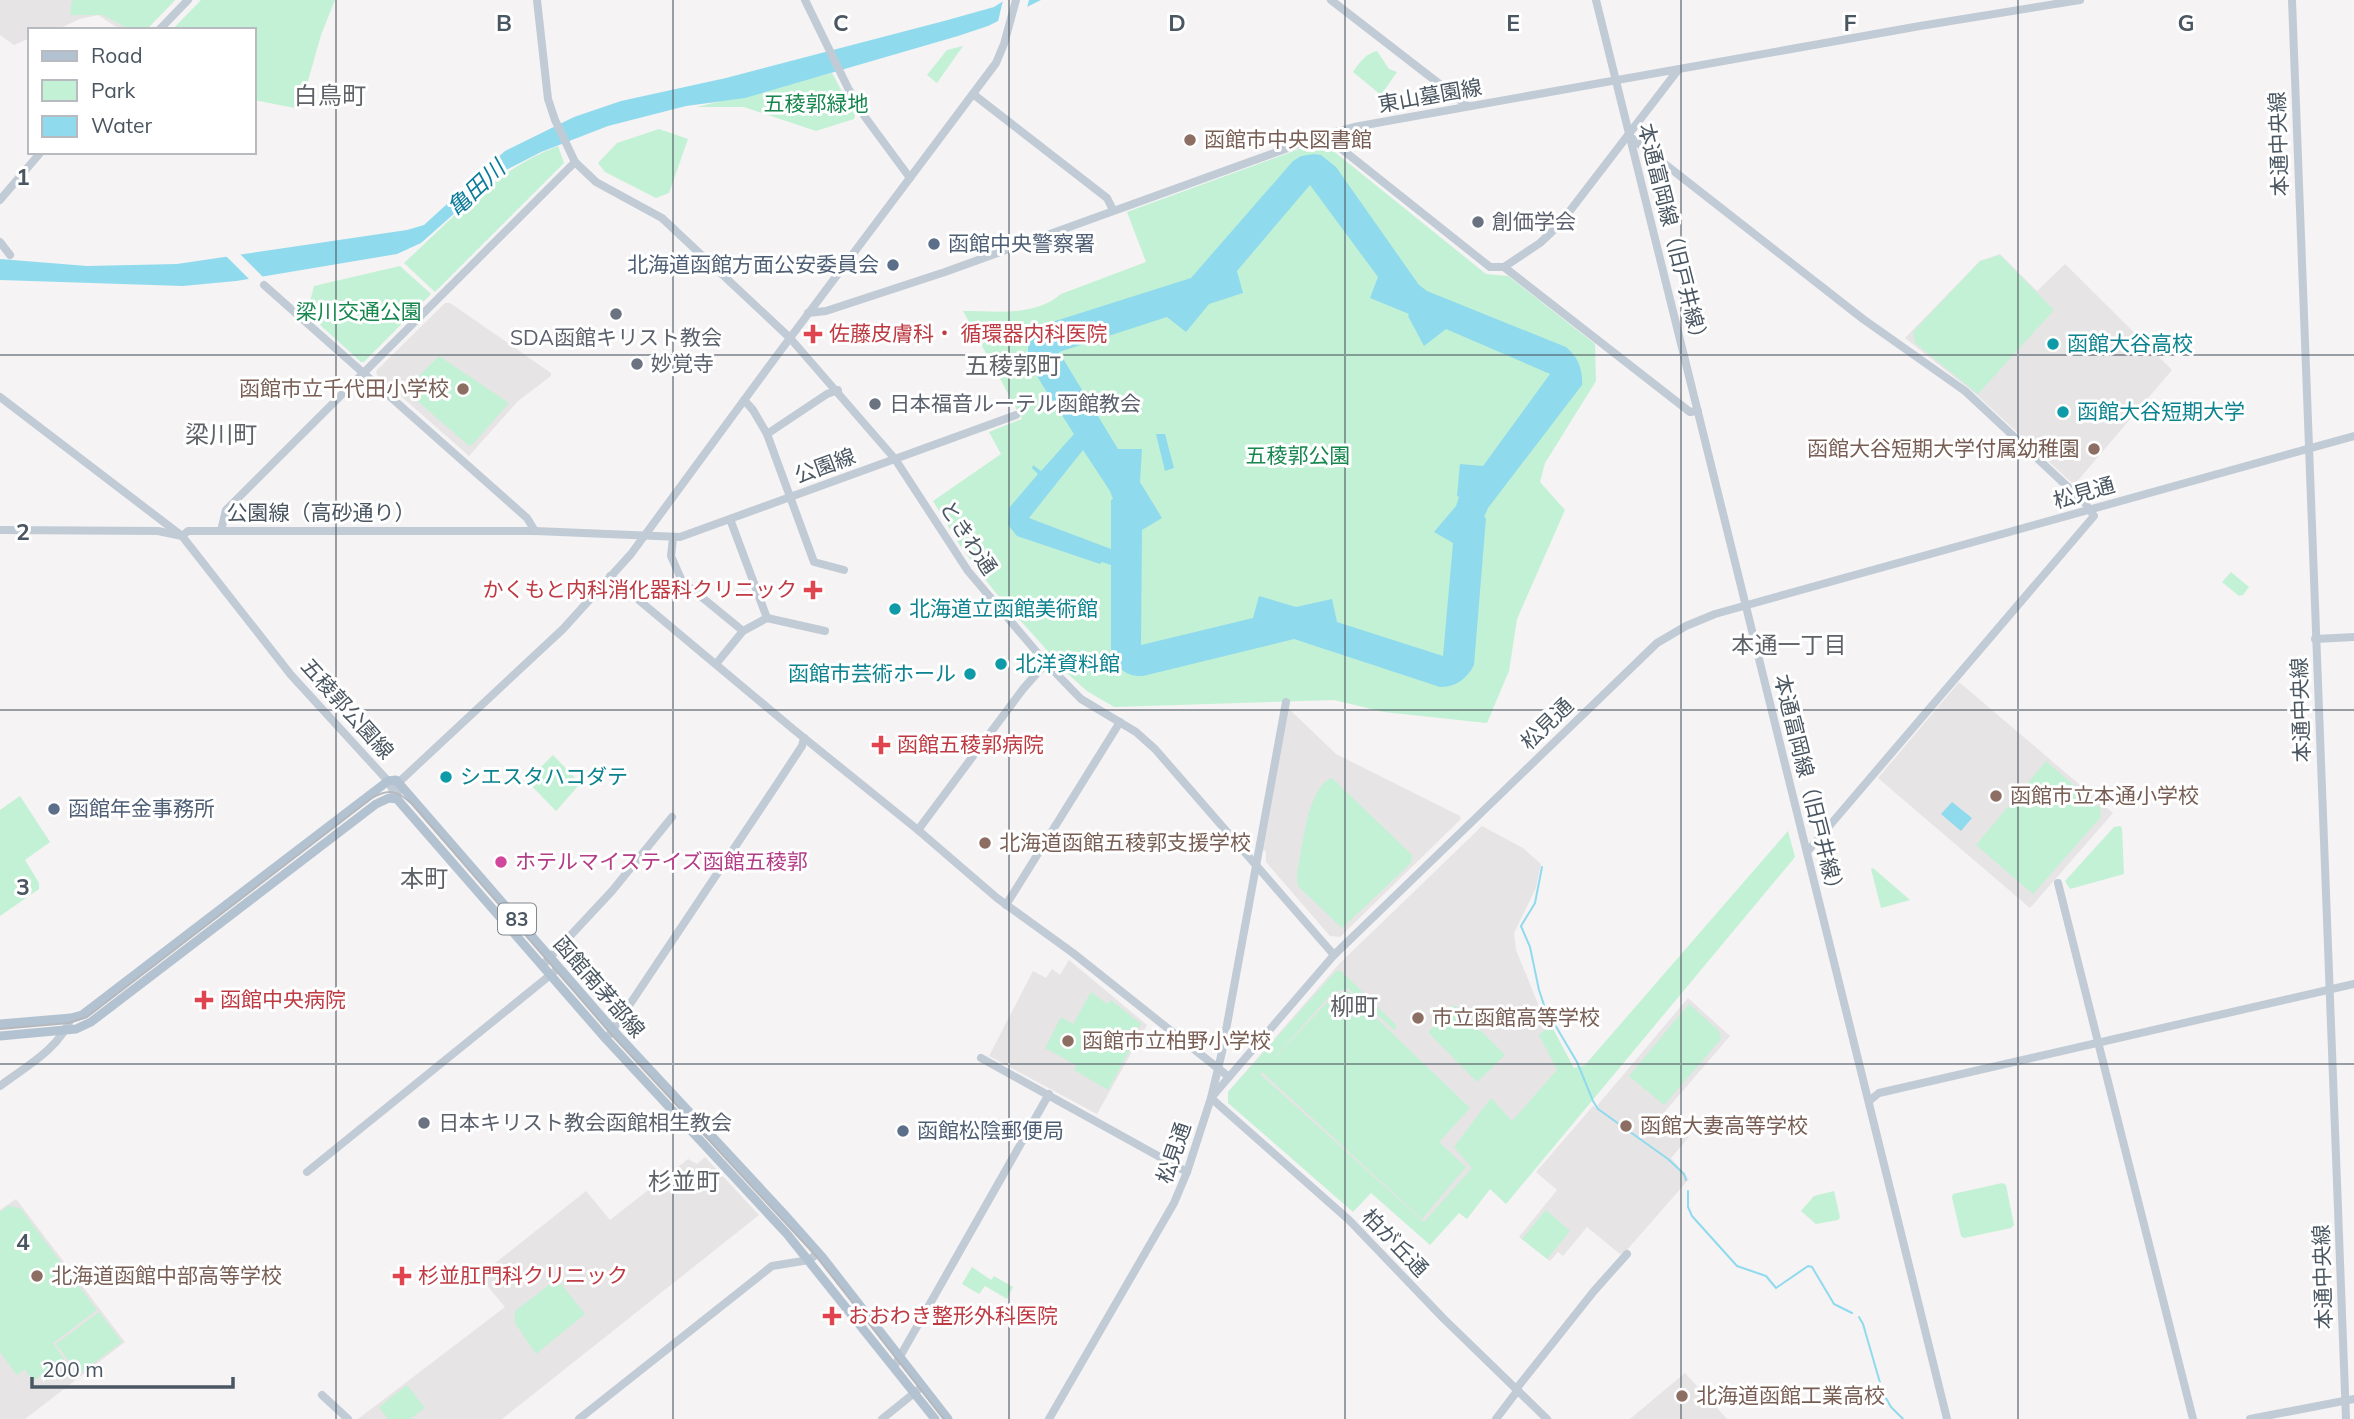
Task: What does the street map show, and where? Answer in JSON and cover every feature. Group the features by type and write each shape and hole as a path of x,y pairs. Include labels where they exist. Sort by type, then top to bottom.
{"main road":[{"path":"0,1024 71,1018 86,1012 388,781 393,779 399,782"},
{"name":"函館南茅部線","path":"399,782 614,1031 777,1205 948,1419"},
{"path":"0,1036 64,1031 91,1022 376,804 389,798 397,799"},
{"name":"函館南茅部線","path":"397,799 606,1039 809,1260 935,1419"}],"street":[{"path":"161,28 188,0"},
{"name":"ときわ通","path":"537,0 548,99 575,162 596,182 662,218 790,338 838,390 895,459 968,571 1046,663 1081,699 1136,732 1155,749 1334,955"},
{"path":"805,0 865,117 910,178"},
{"name":"五稜郭公園線","path":"397,799 399,782 563,629 645,534 996,63 1016,0"},
{"path":"1331,0 1468,106"},
{"name":"本通富岡線（旧戸井線）","path":"1596,0 1947,1419"},
{"name":"東山墓園線","path":"808,313 827,311 945,272 1324,135 1468,106 2080,0"},
{"name":"本通中央線","path":"2292,0 2329,990 2349,1400 2346,1419"},
{"path":"1324,135 1490,267 1504,267 1553,231 1678,70"},
{"path":"973,94 1107,198 1112,210"},
{"path":"1629,136 1863,319 1965,391 2094,516 1807,852"},
{"path":"0,200 39,154"},
{"path":"220,531 226,510 575,162"},
{"path":"0,242 10,255"},
{"path":"1504,267 1690,412 1698,411"},
{"path":"264,285 527,518 535,531"},
{"path":"767,434 827,394 838,390"},
{"name":"五稜郭公園線","path":"0,397 181,536 291,675 388,781 397,799"},
{"path":"744,400 767,434 814,562 844,570"},
{"name":"公園線","path":"645,534 673,538 1016,415"},
{"name":"松見通","path":"1049,1419 1174,1203 1211,1098 1334,955 1657,643 1686,625 1715,614 2354,436"},
{"path":"730,519 767,618"},
{"name":"公園線（高砂通り）","path":"0,530 158,531 181,536 188,531 535,531 645,534"},
{"path":"673,538 671,556 682,581 743,632"},
{"path":"610,576 1006,905 1073,953 1229,1077"},
{"path":"716,664 743,632 767,618 825,631"},
{"path":"2315,639 2354,637"},
{"path":"918,830 1046,663"},
{"path":"1211,1098 1286,702"},
{"path":"1006,905 1120,722"},
{"path":"606,1039 614,1031 791,764 804,738"},
{"path":"542,966 612,891 672,817"},
{"path":"2058,883 2193,1419"},
{"path":"307,1172 559,968"},
{"path":"1869,1101 1879,1093 2354,984"},
{"path":"0,1086 47,1051 71,1018"},
{"path":"981,1058 1187,1172"},
{"path":"894,1367 1049,1094"},
{"name":"柏が丘通","path":"1211,1098 1349,1220 1443,1318 1547,1419"},
{"path":"579,1419 772,1266 809,1260 818,1253"},
{"path":"1496,1419 1597,1287 1627,1254"},
{"path":"882,1419 923,1386"},
{"path":"322,1395 348,1419"},
{"path":"2250,1419 2349,1400"}],"shaded area":[{"path":"0,0 175,0 148,28 118,28 98,15 60,28 28,28 28,39 14,45 0,35"},
{"path":"2000,254 2037,291 2065,264 2172,370 2074,485 1977,395 1905,338 1980,261"},
{"name":"函館市立千代田小学校","path":"445,303 450,303 551,373 551,376 518,401 469,456 377,375 376,371"},
{"name":"函館市立本通小学校","path":"1959,682 2113,813 2030,908 1878,778"},
{"path":"1288,708 1336,754 1460,816 1461,819 1340,937 1330,936 1266,862 1266,851 1262,850"},
{"name":"市立函館高等学校","path":"1482,826 1523,848 1541,864 1536,888 1514,933 1516,950 1566,1072 1422,1233 1371,1190 1228,1092 1339,964"},
{"name":"函館市立柏野小学校","path":"1069,960 1147,1025 1097,1114 989,1056 1033,971 1046,978 1052,969 1060,975"},
{"name":"函館大妻高等学校","path":"1688,998 1730,1036 1662,1115 1689,1137 1671,1158 1689,1179 1626,1251 1620,1254 1587,1227 1563,1256 1558,1252 1550,1261 1519,1237 1557,1190 1536,1172 1593,1106 1596,1107"},
{"path":"705,1157 759,1215 502,1419 358,1419 505,1307 479,1276 586,1191 610,1220 688,1159 697,1164"},
{"name":"北海道函館中部高等学校","path":"16,1199 125,1342 25,1419 0,1419 0,1210"},
{"name":"北海道函館工業高校","path":"1685,1373 1727,1419 1630,1419"}],"green space":[{"path":"72,0 175,0 148,28 127,28 103,15 70,15"},
{"path":"201,0 335,0 321,35 300,109 256,100 256,28 174,28"},
{"path":"963,46 937,83 927,75 947,50"},
{"path":"1377,51 1389,69 1397,72 1381,95 1353,72 1366,56"},
{"name":"五稜郭緑地","path":"832,73 855,115 854,119 816,131 744,107 697,107"},
{"path":"659,129 688,139 669,193 656,198 605,172 598,163 617,143"},
{"name":"五稜郭公園","path":"1321,141 1486,274 1508,276 1595,344 1596,381 1545,463 1540,482 1565,510 1517,619 1509,671 1487,723 1384,712 1334,700 1114,707 1087,691 1069,675 995,592 961,547 933,501 1001,454 989,432 1022,419 963,311 1001,312 1039,306 1061,294 1146,262 1127,212"},
{"path":"558,146 564,163 435,292 404,263 494,182 535,156"},
{"path":"2000,255 2054,310 1978,394 1915,343 1913,332 1980,261"},
{"name":"梁川交通公園","path":"400,266 431,294 364,362 307,313 314,286"},
{"path":"439,356 509,403 472,445 468,445 405,390"},
{"path":"2231,572 2249,587 2243,595 2239,596 2222,582"},
{"path":"553,755 578,781 578,786 556,811 527,781"},
{"path":"2046,761 2100,808 2101,817 2033,894 1976,845"},
{"path":"1332,778 1412,855 1411,863 1342,928 1298,886 1297,875 1311,806 1317,793"},
{"path":"20,796 50,842 25,860 39,883 39,889 0,916 0,810"},
{"path":"2120,826 2124,874 2070,889 2065,881 2114,827"},
{"path":"1788,831 1795,857 1506,1204 1490,1189 1467,1219 1459,1213 1430,1245 1371,1193 1353,1212 1228,1103 1228,1092 1336,971 1341,971 1397,1026 1394,1030 1349,989 1333,992 1265,1068 1335,994 1348,991 1470,1108 1439,1142 1466,1167 1422,1219 1262,1072 1260,1074 1424,1222 1472,1168 1454,1147 1491,1098 1512,1121 1557,1070 1539,1035 1551,1025 1574,1068 1585,1065"},
{"path":"1871,869 1910,900 1881,908"},
{"path":"1091,992 1107,1004 1111,1000 1141,1024 1129,1042 1133,1044 1108,1090 1074,1070 1076,1065 1045,1048 1061,1017 1073,1024"},
{"path":"1689,1004 1719,1031 1721,1039 1664,1105 1629,1076"},
{"path":"1455,1005 1505,1055 1477,1082 1428,1032"},
{"path":"2002,1183 2006,1185 2014,1225 2011,1228 1964,1238 1961,1236 1953,1194"},
{"path":"1834,1191 1840,1217 1838,1220 1816,1224 1801,1211 1814,1196"},
{"name":"北海道函館中部高等学校","path":"8,1206 20,1208 97,1310 53,1343 64,1359 33,1381 25,1369 17,1375 0,1352 0,1212"},
{"path":"1546,1210 1570,1231 1547,1259 1522,1239"},
{"path":"972,1267 991,1280 994,1276 1013,1287 1007,1299 985,1286 979,1294 962,1284"},
{"path":"557,1279 585,1314 536,1354 515,1323 515,1311"},
{"path":"99,1312 122,1342 79,1374 56,1344"},
{"path":"407,1385 425,1408 410,1419 388,1419 379,1407"}],"water":[{"name":"亀田川","path":"1005,0 1041,0 988,26 958,36 745,98 686,106 608,126 541,152 500,173 421,243 397,254 236,281 183,286 0,280 0,259 87,266 177,264 407,230 424,225 505,151 574,117 621,101 726,78 944,21 994,7"},
{"path":"1321,155 1336,167 1419,285 1427,291 1566,347 1577,359 1581,369 1582,385 1488,508 1484,517 1474,665 1464,678 1451,686 1440,687 1294,639 1143,676 1128,673 1116,664 1111,655 1111,565 1102,562 1100,564 1017,536 1008,525 1009,508 1038,474 1032,468 1033,465 1041,471 1074,434 1031,364 1028,346 1031,337 1049,323 1191,278 1293,161 1301,156","holes":["1310,185 1378,277 1370,298 1409,314 1424,346 1446,329 1550,374 1483,466 1460,464 1459,497 1456,506 1434,532 1453,543 1443,656 1337,622 1332,599 1296,607 1259,596 1253,618 1141,645 1142,530 1162,518 1140,482 1142,449 1118,449 1059,352 1167,317 1186,332 1209,304 1243,293 1237,271","1083,450 1113,499 1111,549 1029,518"]},
{"path":"1156,434 1165,434 1174,468 1165,471"},
{"path":"1952,802 1972,818 1961,831 1941,814"}],"pier":[{"path":"1003,0 1029,0 1026,11 997,26"},
{"path":"238,252 264,278 250,280 224,254"}],"waterway":[{"path":"1542,867 1535,903 1521,926 1530,947 1545,1008 1577,1062 1598,1109 1668,1159 1684,1174 1686,1180"},
{"path":"1688,1191 1688,1207 1692,1216 1737,1266 1766,1276 1776,1288 1808,1266 1812,1267 1834,1304 1852,1313"},
{"path":"1859,1317 1883,1393 1891,1407 1903,1419"}],"tram line":[{"path":"0,1029 69,1023 87,1017 372,798 388,792 398,794 412,804 611,1034 816,1256 944,1419"}],"place":[{"name":"函館市中央図書館","path":"1190,140"},
{"name":"創価学会","path":"1478,222"},
{"name":"函館中央警察署","path":"934,244"},
{"name":"北海道函館方面公安委員会","path":"893,265"},
{"name":"SDA函館キリスト教会","path":"616,314"},
{"name":"佐藤皮膚科・ 循環器内科医院","path":"813,334"},
{"name":"函館大谷高校","path":"2053,344"},
{"name":"妙覚寺","path":"637,364"},
{"name":"函館市立千代田小学校","path":"463,389"},
{"name":"日本福音ルーテル函館教会","path":"875,404"},
{"name":"函館大谷短期大学","path":"2063,412"},
{"name":"函館大谷短期大学付属幼稚園","path":"2094,449"},
{"name":"かくもと内科消化器科クリニック","path":"813,590"},
{"name":"北海道立函館美術館","path":"895,609"},
{"name":"北洋資料館","path":"1001,664"},
{"name":"函館市芸術ホール","path":"970,674"},
{"name":"函館五稜郭病院","path":"881,745"},
{"name":"シエスタハコダテ","path":"446,777"},
{"name":"函館市立本通小学校","path":"1996,796"},
{"name":"函館年金事務所","path":"54,809"},
{"name":"北海道函館五稜郭支援学校","path":"985,843"},
{"name":"ホテルマイステイズ函館五稜郭","path":"501,862"},
{"name":"函館中央病院","path":"204,1000"},
{"name":"市立函館高等学校","path":"1418,1018"},
{"name":"函館市立柏野小学校","path":"1068,1041"},
{"name":"日本キリスト教会函館相生教会","path":"424,1123"},
{"name":"函館大妻高等学校","path":"1626,1126"},
{"name":"函館松陰郵便局","path":"903,1131"},
{"name":"北海道函館中部高等学校","path":"37,1276"},
{"name":"杉並肛門科クリニック","path":"402,1276"},
{"name":"おおわき整形外科医院","path":"832,1316"},
{"name":"北海道函館工業高校","path":"1682,1396"}],"district":[{"name":"白鳥町","path":"330,96"},
{"name":"五稜郭町","path":"1013,366"},
{"name":"梁川町","path":"221,435"},
{"name":"本通一丁目","path":"1789,645"},
{"name":"本町","path":"424,879"},
{"name":"柳町","path":"1354,1007"},
{"name":"杉並町","path":"684,1182"}]}
